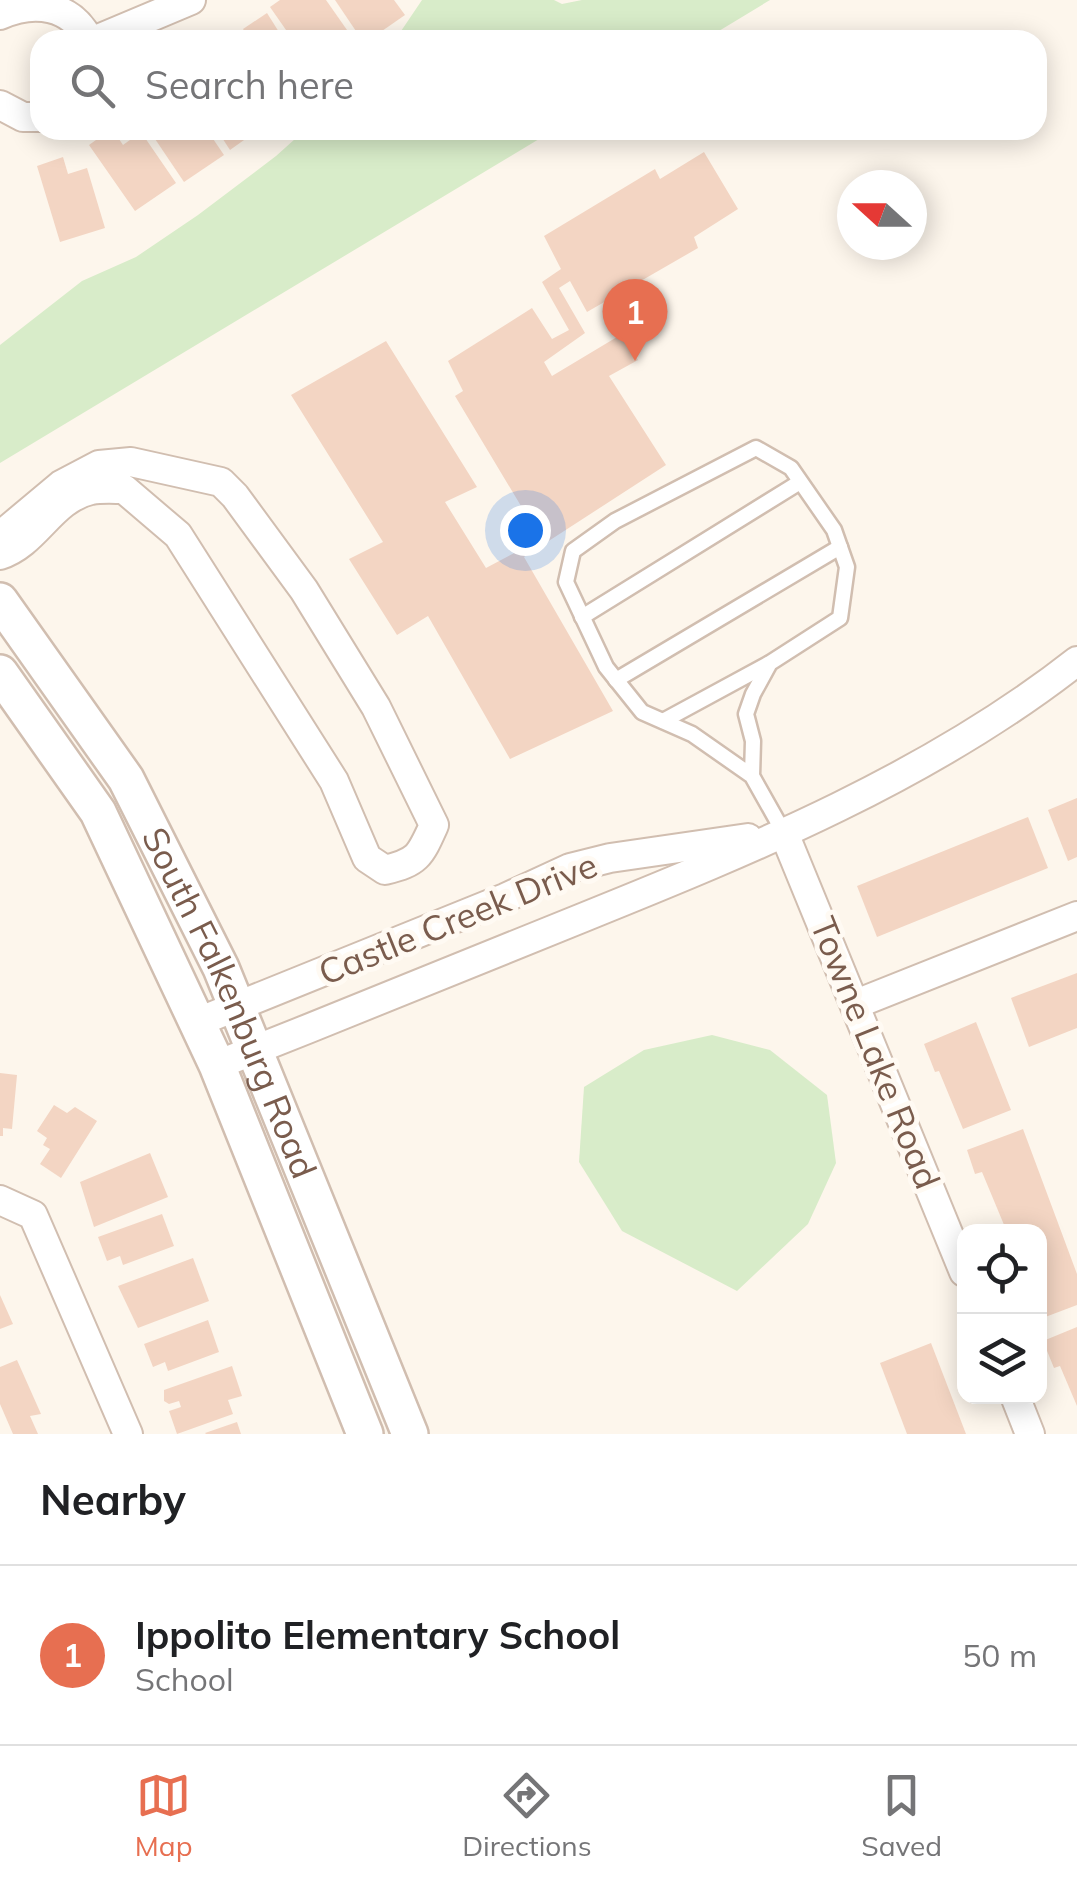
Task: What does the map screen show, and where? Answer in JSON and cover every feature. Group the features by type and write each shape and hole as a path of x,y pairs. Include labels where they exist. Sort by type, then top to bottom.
{"street":[{"path":"117,30 192,0"},
{"path":"0,16 18,5 54,5 85,30"},
{"path":"0,105 30,117"},
{"path":"0,536 61,485 98,465 131,462 221,482 304,590 376,706 434,825 422,852 410,864 385,870 367,858 334,781 306,732 178,535 124,489 92,490 65,500 19,549 0,555"},
{"path":"162,520 164,500 174,487 194,476"},
{"name":"South Falkenburg Road","path":"0,601 126,779 237,1006 410,1434"},
{"name":"Castle Creek Drive","path":"217,1066 784,834 922,762 1037,692 1077,660"},
{"name":"South Falkenburg Road","path":"0,672 98,812 217,1066 364,1434"},
{"name":"Castle Creek Drive","path":"198,1022 570,868 610,858 784,834"},
{"name":"Towne Lake Road","path":"784,834 957,1255"},
{"path":"856,1004 1077,916"},
{"path":"0,1200 34,1215 128,1434"},
{"path":"1018,1404 1030,1434"}],"lane":[{"path":"663,721 770,663 840,618 846,567 834,530 791,468 756,448 615,522 573,552 566,582 606,668 642,712 714,748 752,776 784,834"},
{"path":"582,617 800,482"},
{"path":"616,680 840,547"},
{"path":"752,776 753,741 746,714 770,663"}],"green space":[{"path":"422,0 554,0 562,4 582,0 770,0 720,30 402,30"},
{"path":"294,140 537,140 0,463 0,345 82,281 136,257"},
{"path":"712,1035 770,1050 827,1095 836,1163 808,1224 737,1291 622,1231 579,1162 584,1087 644,1050"}],"building":[{"path":"280,0 326,0 347,30 286,30 270,7"},
{"path":"335,0 394,0 405,15 383,30 355,30"},
{"path":"267,13 278,30 244,30"},
{"path":"96,140 120,140 123,145 130,140 146,140 176,183 135,211 89,145"},
{"path":"156,140 214,140 224,155 184,182"},
{"path":"224,140 244,140 230,150"},
{"path":"704,152 738,209 694,237 698,248 587,312 570,281 559,288 585,333 544,362 552,376 622,334 638,360 609,376 666,465 524,557 613,711 510,759 428,616 397,635 349,559 383,542 291,395 386,341 477,487 445,502 486,568 520,550 539,536 455,396 463,391 448,361 532,308 552,339 569,330 542,282 561,269 544,236 655,169 660,179"},
{"path":"63,157 68,174 87,168 105,228 60,242 37,166"},
{"path":"1077,798 1077,857 1068,861 1048,810"},
{"path":"1028,817 1048,868 877,937 857,886"},
{"path":"1077,973 1077,1028 1029,1047 1011,998"},
{"path":"976,1022 1011,1110 963,1129 924,1044"},
{"path":"0,1073 17,1075 12,1129 3,1128 3,1136 0,1136"},
{"path":"54,1105 67,1113 75,1107 97,1121 61,1178 40,1164 50,1149 43,1145 47,1138 37,1131"},
{"path":"1023,1129 1077,1274 1077,1305 1047,1316 1047,1224 1004,1224 982,1172 975,1174 967,1150"},
{"path":"150,1153 168,1197 94,1227 80,1182"},
{"path":"162,1214 174,1246 123,1265 120,1256 107,1261 98,1237"},
{"path":"193,1258 209,1301 138,1328 118,1286"},
{"path":"0,1295 13,1324 0,1329"},
{"path":"208,1320 219,1352 168,1371 165,1362 153,1367 144,1344"},
{"path":"1077,1327 1077,1406 1060,1366 1054,1368 1047,1339"},
{"path":"931,1343 966,1434 907,1434 880,1363"},
{"path":"17,1360 41,1414 30,1416 38,1434 13,1434 0,1404 0,1367"},
{"path":"232,1366 242,1396 228,1400 233,1414 177,1434 169,1411 181,1407 179,1401 164,1401 164,1390"},
{"path":"237,1422 241,1434 205,1433"}],"place":[{"name":"Ippolito Elementary School","path":"635,361"}]}
